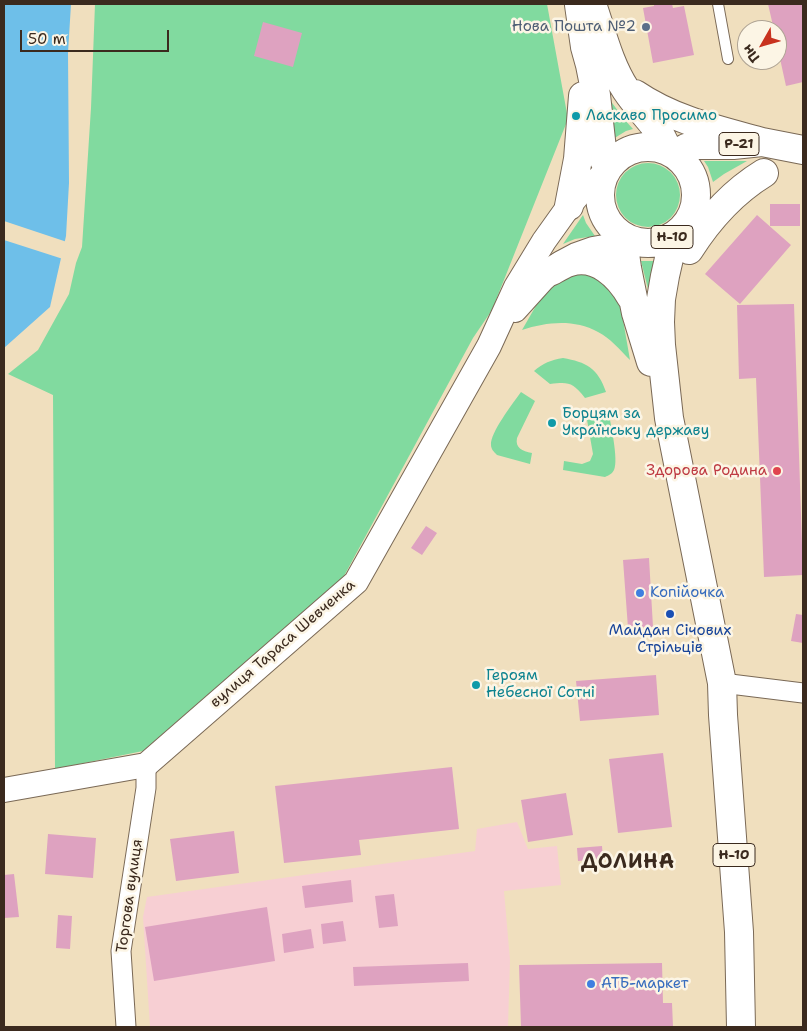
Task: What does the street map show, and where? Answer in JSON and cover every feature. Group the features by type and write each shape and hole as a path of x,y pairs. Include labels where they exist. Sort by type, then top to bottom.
{"main road":[{"path":"579,4 585,47 596,95 606,171"},
{"name":"Н-10","path":"592,4 617,74 630,97 654,126 672,153 687,165 694,178 697,193 695,208 670,254 664,276 661,299 661,345 669,418 722,684 740,932 741,1027"},
{"path":"569,206 580,142 585,47"},
{"path":"617,74 621,81 654,106 696,124 762,142"},
{"name":"Р-21","path":"672,153 696,145 733,145 762,142 803,150"},
{"path":"625,237 610,224 603,211 600,189 606,171 618,156 639,147 654,146 672,153"},
{"name":"Р-21","path":"685,224 705,205 733,187 764,173 785,167 803,165"},
{"path":"661,345 662,320 667,297 686,254 721,209 744,186 764,173"},
{"name":"Н-10","path":"669,418 636,313 624,247 625,237 635,241 650,243 665,240 685,224"},
{"path":"552,271 574,261 590,262 601,266 614,274 620,281 632,300 636,313"}],"street":[{"name":"вулиця Тараса Шевченка","path":"146,764 356,582 489,346 516,288 530,264 569,206 579,194 606,171"},
{"name":"вулиця Тараса Шевченка","path":"498,328 534,288 561,264 576,255 592,249 610,246 625,237"},
{"path":"722,684 803,693"},
{"path":"4,790 146,764"},
{"name":"Торгова вулиця","path":"126,1027 121,951 146,788 146,764"}],"lane":[{"path":"718,4 728,58"}],"shaded area":[{"path":"517,822 528,849 557,846 561,885 504,891 510,960 508,1027 150,1027 143,917 147,897 475,851 477,829"}],"green space":[{"path":"95,4 547,4 568,119 492,310 473,338 344,576 143,751 55,769 53,395 8,374 38,350 69,294 76,263 82,247 91,108"},
{"path":"607,96 633,129 613,139"},
{"path":"704,161 747,161 713,182"},
{"path":"648,163 660,165 671,172 678,183 680,195 678,207 671,218 660,225 648,227 636,225 625,218 618,207 616,195 618,183 625,172 636,165"},
{"path":"583,215 595,236 575,239 563,244"},
{"path":"641,261 655,261 649,293"},
{"path":"591,268 618,291 630,360 615,344 602,335 580,325 560,323 522,330 541,297 557,278"},
{"path":"563,358 585,364 599,377 606,392 585,398 570,384 550,384 534,371 547,362"},
{"path":"521,392 535,401 517,438 518,447 532,453 530,464 497,455 491,446 494,433"},
{"path":"608,409 615,449 613,471 605,477 563,470 564,461 582,464 590,461 593,454 586,414"}],"water":[{"path":"4,4 71,4 68,53 69,183 66,236 50,307 4,348"}],"pier":[{"path":"4,221 67,242 63,259 4,240"}],"building":[{"path":"654,4 672,4 673,8 684,6 694,55 653,63 643,8 654,6"},
{"path":"768,4 803,4 803,82 786,86 782,70 787,70 787,20 772,20"},
{"path":"263,22 302,33 293,67 254,56"},
{"path":"770,204 800,204 800,226 770,226"},
{"path":"757,215 791,245 740,304 705,274"},
{"path":"794,304 803,575 764,577 756,378 739,379 737,305"},
{"path":"426,526 437,533 422,555 411,548"},
{"path":"649,558 653,627 628,628 623,560"},
{"path":"796,614 803,615 803,643 791,641"},
{"path":"656,675 659,715 580,721 576,681"},
{"path":"663,753 672,827 618,833 609,759"},
{"path":"452,767 459,829 359,840 361,855 284,863 275,786"},
{"path":"566,793 573,835 528,842 521,800"},
{"path":"234,831 239,873 176,881 170,839"},
{"path":"48,834 96,838 93,878 45,874"},
{"path":"602,846 603,859 578,861 577,848"},
{"path":"14,874 19,917 4,918 4,875"},
{"path":"351,880 353,902 305,908 302,886"},
{"path":"394,894 398,926 379,928 375,896"},
{"path":"267,907 275,961 154,981 145,927"},
{"path":"58,915 72,916 70,949 56,948"},
{"path":"343,921 346,941 323,944 321,924"},
{"path":"311,929 314,948 284,953 282,934"},
{"path":"468,963 469,981 354,986 353,967"},
{"name":"АТБ-маркет","path":"662,963 663,1003 672,1003 673,1027 521,1027 519,965"}],"place":[{"name":"Нова Пошта №2","path":"646,27"},
{"name":"Ласкаво Просимо","path":"576,116"},
{"name":"Борцям за Українську державу","path":"552,423"},
{"name":"Здорова Родина","path":"777,471"},
{"name":"Копійочка","path":"640,593"},
{"name":"Майдан Січових Стрільців","path":"670,614"},
{"name":"Героям Небесної Сотні","path":"476,685"},
{"name":"АТБ-маркет","path":"591,984"}],"district":[{"name":"ДОЛИНА","path":"628,863"}]}
